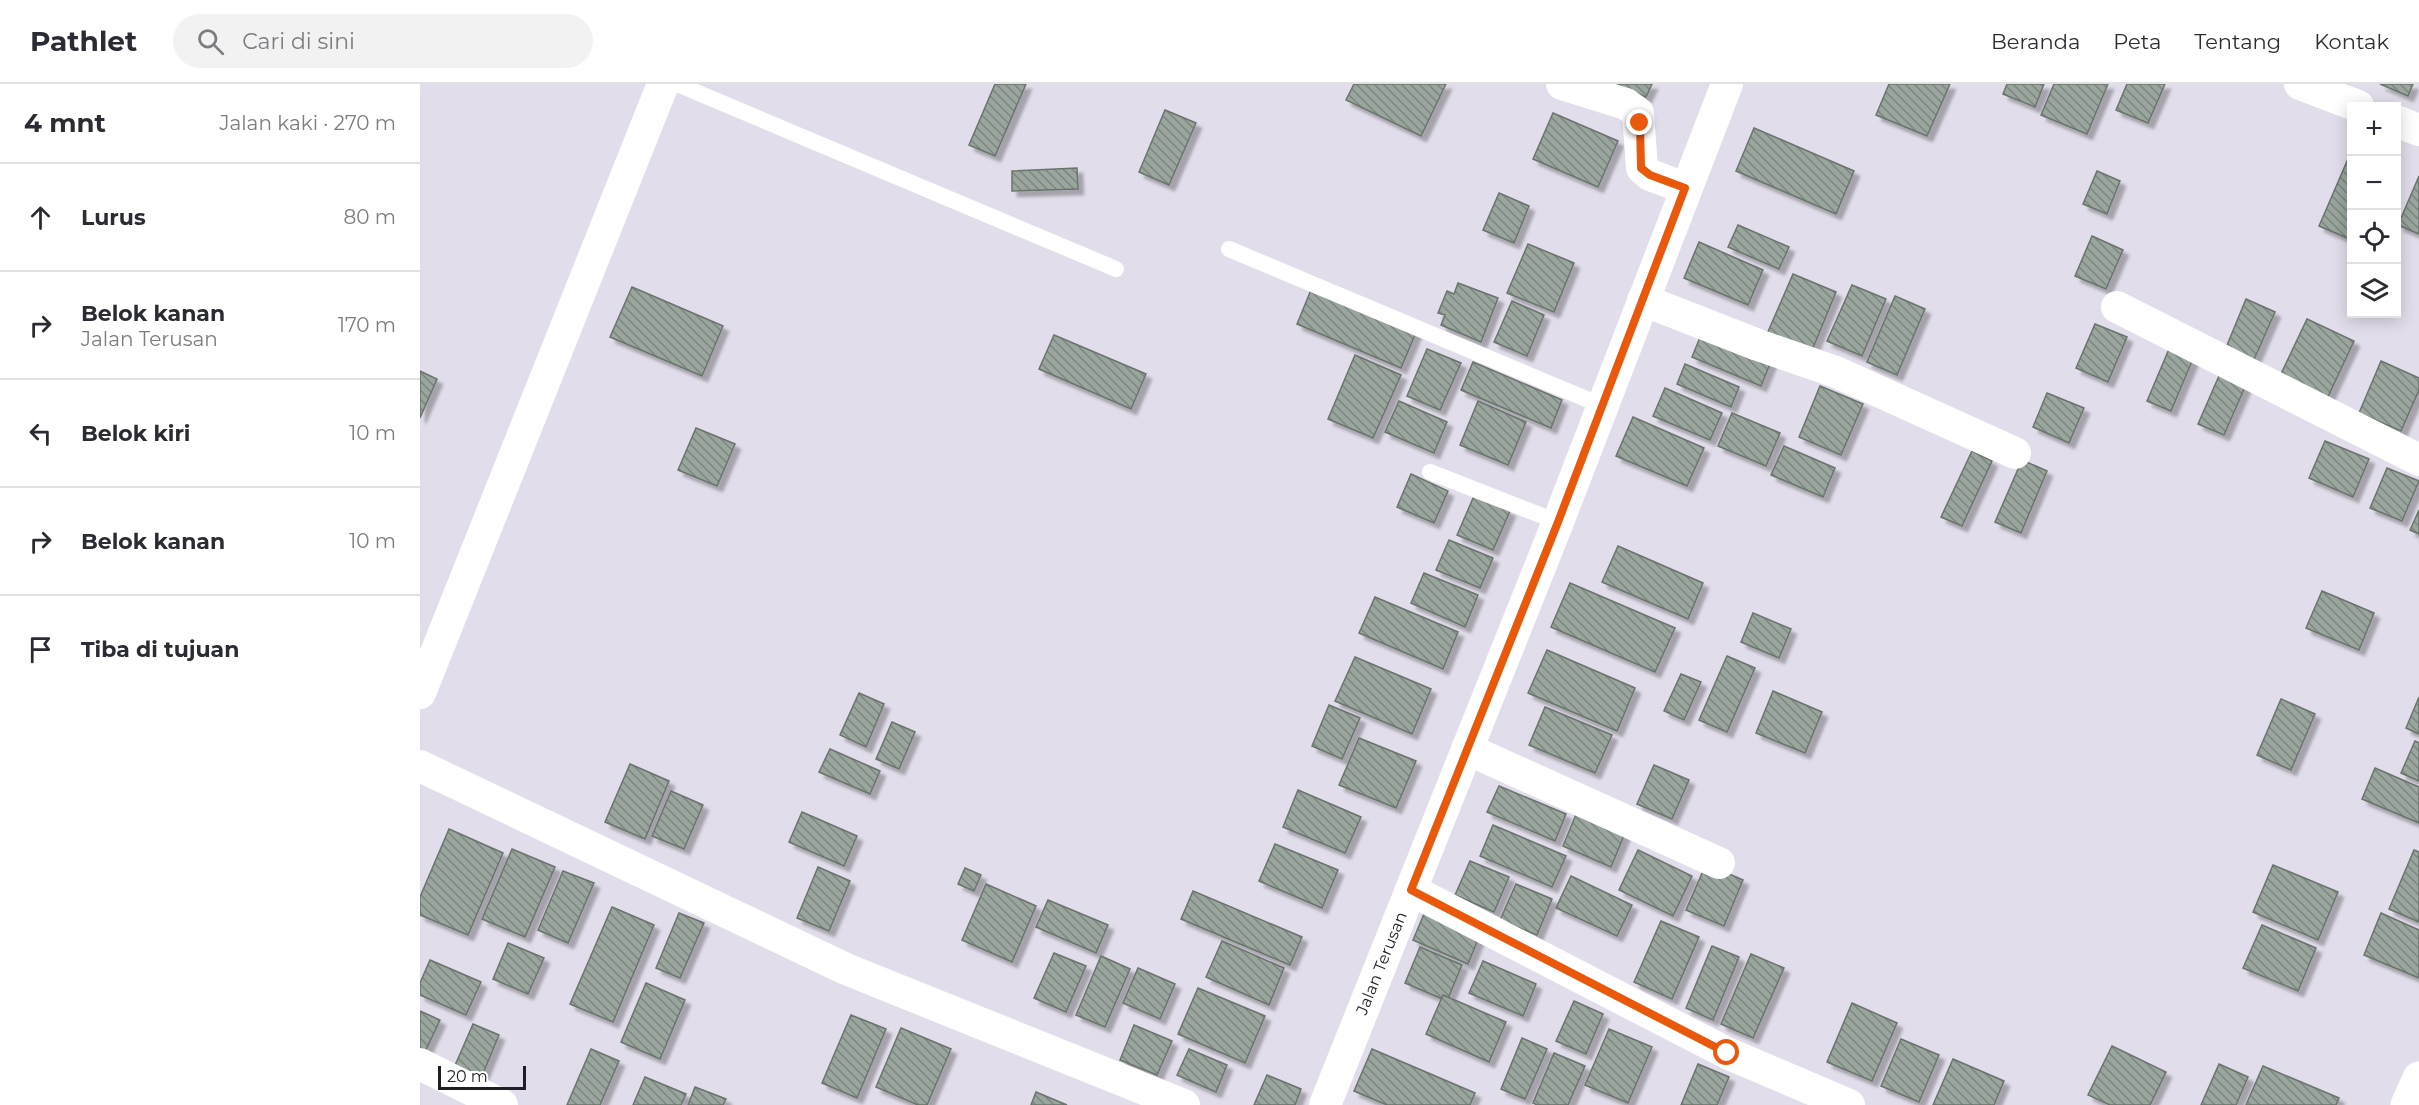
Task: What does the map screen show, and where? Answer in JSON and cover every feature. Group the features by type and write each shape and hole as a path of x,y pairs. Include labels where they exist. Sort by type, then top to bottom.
{"street":[{"path":"420,693 663,84"},
{"path":"1562,84 1626,104 1638,113 1641,168 1650,175 1685,188"},
{"name":"Jalan Terusan","path":"1325,1105 1558,522 1727,84"},
{"path":"2300,84 2347,102"},
{"path":"2401,123 2419,130"},
{"path":"1643,300 1758,345 1836,372 2015,453"},
{"path":"2117,307 2419,460"},
{"path":"1467,749 1719,863"},
{"path":"420,766 846,969 1184,1105"},
{"path":"1411,890 1727,1053 1802,1096 1849,1105"},
{"path":"420,1064 502,1105"},
{"path":"2407,1105 2419,1078"}],"lane":[{"path":"677,84 1116,269"},
{"path":"1229,249 1603,406"},
{"path":"1430,472 1558,522"}],"building":[{"path":"995,84 1026,84 995,156 969,145"},
{"path":"1354,84 1446,84 1421,136 1346,100"},
{"path":"1616,84 1652,84 1646,97"},
{"path":"1889,84 1950,84 1927,136 1876,115"},
{"path":"2007,84 2044,84 2035,107 2003,94"},
{"path":"2054,84 2108,84 2087,134 2041,115"},
{"path":"2127,84 2165,84 2148,123 2116,110"},
{"path":"2380,84 2413,84 2408,96"},
{"path":"1165,110 1196,123 1169,185 1139,172"},
{"path":"1553,113 1618,141 1598,187 1533,159"},
{"path":"1754,128 1854,171 1836,214 1736,171"},
{"path":"2347,161 2347,238 2319,226"},
{"path":"1077,168 1078,189 1012,191 1012,171"},
{"path":"2097,171 2120,181 2107,214 2083,204"},
{"path":"2419,176 2419,234 2401,226 2401,218"},
{"path":"1499,193 1529,206 1514,243 1483,230"},
{"path":"1738,225 1789,247 1779,269 1728,247"},
{"path":"2092,236 2123,250 2106,289 2075,276"},
{"path":"1699,242 1763,270 1748,305 1684,278"},
{"path":"1528,244 1574,263 1554,312 1507,293"},
{"path":"1793,274 1836,292 1811,353 1767,334"},
{"path":"1458,283 1498,298 1481,342 1441,325 1445,315 1438,313 1447,291 1454,294"},
{"path":"1313,285 1417,330 1401,368 1297,324"},
{"path":"1852,285 1886,299 1862,356 1827,341"},
{"path":"632,287 723,326 702,376 610,337"},
{"path":"1895,296 1925,309 1897,375 1867,362"},
{"path":"2246,299 2275,312 2253,362 2225,350"},
{"path":"1512,301 1544,315 1527,356 1494,342"},
{"path":"2307,319 2354,341 2327,399 2280,376"},
{"path":"2095,324 2127,337 2108,382 2076,368"},
{"path":"1703,330 1772,359 1761,386 1692,357"},
{"path":"1054,335 1146,374 1131,409 1039,369"},
{"path":"1427,349 1461,363 1440,410 1407,396"},
{"path":"2169,349 2193,359 2171,411 2147,401"},
{"path":"1355,355 1401,375 1373,438 1328,419"},
{"path":"2381,361 2419,378 2419,390 2401,431 2359,413"},
{"path":"1473,362 1562,400 1551,428 1461,390"},
{"path":"1685,364 1739,387 1731,407 1677,384"},
{"path":"2222,369 2248,380 2224,435 2198,424"},
{"path":"420,371 437,379 420,418"},
{"path":"1820,386 1863,404 1841,455 1799,437"},
{"path":"1665,388 1722,413 1710,440 1653,416"},
{"path":"2047,393 2084,408 2069,443 2033,427"},
{"path":"1399,401 1447,422 1434,453 1385,432"},
{"path":"1478,401 1526,422 1508,465 1460,445"},
{"path":"1732,413 1780,433 1766,466 1718,446"},
{"path":"1633,417 1704,448 1687,486 1616,456"},
{"path":"696,428 735,444 717,486 678,470"},
{"path":"2325,441 2369,459 2353,497 2309,478"},
{"path":"1784,446 1835,468 1823,497 1771,475"},
{"path":"1972,451 1992,461 1962,526 1941,517"},
{"path":"2022,460 2047,471 2021,533 1995,522"},
{"path":"2387,468 2419,481 2402,521 2370,508"},
{"path":"1411,474 1448,491 1434,523 1397,507"},
{"path":"1474,496 1510,511 1493,550 1457,535"},
{"path":"2419,510 2419,534 2410,530"},
{"path":"1449,540 1493,558 1480,588 1436,570"},
{"path":"1618,546 1703,583 1688,619 1602,582"},
{"path":"1424,573 1478,595 1465,627 1411,603"},
{"path":"1570,583 1675,628 1655,672 1551,627"},
{"path":"2322,591 2374,613 2359,650 2306,628"},
{"path":"1375,597 1458,632 1443,669 1359,633"},
{"path":"1753,613 1791,629 1779,658 1741,642"},
{"path":"1547,650 1635,688 1617,731 1528,693"},
{"path":"1727,656 1755,668 1727,732 1699,720"},
{"path":"1355,657 1431,689 1412,734 1335,701"},
{"path":"1681,674 1701,682 1684,720 1664,711"},
{"path":"1773,691 1822,712 1805,753 1756,733"},
{"path":"859,693 884,704 866,747 840,735"},
{"path":"2419,697 2419,734 2406,728"},
{"path":"2281,699 2315,714 2291,770 2257,755"},
{"path":"1329,705 1360,718 1342,759 1312,746"},
{"path":"1545,707 1612,735 1595,773 1529,745"},
{"path":"892,722 915,732 899,769 876,759"},
{"path":"1359,738 1416,761 1396,808 1339,785"},
{"path":"2415,741 2419,743 2419,781 2401,773"},
{"path":"830,749 880,771 870,794 819,772"},
{"path":"630,764 669,781 645,839 605,822"},
{"path":"1654,765 1689,780 1672,819 1637,804"},
{"path":"2375,768 2419,787 2419,823 2362,799"},
{"path":"1499,786 1566,814 1555,841 1487,812"},
{"path":"1298,790 1361,817 1345,853 1283,827"},
{"path":"671,791 703,805 684,849 652,836"},
{"path":"802,812 857,836 844,866 789,842"},
{"path":"1577,812 1625,833 1611,867 1563,846"},
{"path":"1493,825 1566,856 1552,887 1480,856"},
{"path":"449,829 503,853 468,935 420,915 420,897"},
{"path":"1275,844 1338,870 1322,908 1259,881"},
{"path":"512,849 555,867 525,937 482,919"},
{"path":"1638,850 1692,876 1673,916 1619,890"},
{"path":"2414,850 2419,852 2419,922 2389,909"},
{"path":"1470,861 1509,877 1494,912 1455,895"},
{"path":"1706,864 1743,880 1724,926 1686,910"},
{"path":"2273,865 2338,892 2318,940 2253,912"},
{"path":"818,867 850,881 829,931 797,918"},
{"path":"965,868 981,875 974,891 958,884"},
{"path":"563,871 594,883 568,943 538,930"},
{"path":"1571,876 1632,905 1617,936 1556,908"},
{"path":"986,884 1036,906 1012,962 962,940"},
{"path":"1516,884 1552,899 1537,935 1500,920"},
{"path":"1193,891 1302,937 1290,965 1181,919"},
{"path":"1048,900 1108,925 1096,953 1036,927"},
{"path":"612,907 654,925 613,1022 570,1004"},
{"path":"679,913 704,923 680,978 656,968"},
{"path":"2381,913 2419,930 2419,978 2364,955"},
{"path":"1424,914 1479,937 1468,964 1413,940"},
{"path":"1661,921 1699,937 1672,999 1634,982"},
{"path":"2262,925 2316,948 2298,991 2243,968"},
{"path":"1222,941 1284,968 1269,1005 1206,977"},
{"path":"508,943 544,958 528,994 493,979"},
{"path":"1712,946 1739,957 1713,1020 1686,1008"},
{"path":"1420,947 1462,965 1447,1001 1405,983"},
{"path":"1054,953 1086,966 1066,1012 1034,998"},
{"path":"1751,954 1784,968 1753,1038 1721,1024"},
{"path":"1101,956 1130,969 1105,1027 1076,1015"},
{"path":"430,960 481,982 466,1015 420,995 420,983"},
{"path":"1483,961 1536,984 1523,1016 1469,993"},
{"path":"1138,968 1175,984 1160,1019 1123,1003"},
{"path":"646,983 685,1000 660,1059 621,1042"},
{"path":"1198,988 1265,1016 1245,1063 1178,1034"},
{"path":"1443,995 1506,1022 1489,1062 1426,1034"},
{"path":"1574,1001 1603,1014 1586,1054 1556,1041"},
{"path":"1852,1003 1897,1023 1872,1081 1827,1062"},
{"path":"420,1011 440,1020 424,1054 420,1052"},
{"path":"851,1015 886,1029 857,1098 822,1083"},
{"path":"473,1024 499,1035 480,1081 453,1070"},
{"path":"1134,1025 1172,1041 1157,1075 1120,1060"},
{"path":"901,1028 951,1049 927,1105 918,1105 876,1087"},
{"path":"1609,1029 1652,1047 1628,1103 1585,1085"},
{"path":"1522,1038 1547,1049 1525,1099 1501,1089"},
{"path":"1901,1039 1939,1055 1919,1102 1881,1086"},
{"path":"2112,1046 2166,1072 2150,1105 2110,1105 2088,1095"},
{"path":"591,1049 619,1061 600,1105 567,1105"},
{"path":"1189,1049 1227,1065 1216,1092 1177,1075"},
{"path":"1372,1049 1475,1093 1470,1105 1387,1105 1354,1091"},
{"path":"1554,1053 1585,1066 1568,1105 1537,1105 1533,1103"},
{"path":"1953,1059 2004,1081 1994,1105 1933,1105"},
{"path":"1698,1064 1729,1077 1717,1105 1681,1105"},
{"path":"2219,1064 2248,1077 2236,1105 2201,1105"},
{"path":"2263,1066 2339,1098 2336,1105 2246,1105"},
{"path":"1267,1075 1301,1089 1295,1105 1254,1105"},
{"path":"645,1077 686,1094 681,1105 633,1105"},
{"path":"695,1087 726,1099 723,1105 688,1105"},
{"path":"1036,1092 1067,1105 1031,1105"}],"route":[{"path":"1640,123 1641,168 1650,175 1685,188 1558,522 1411,890 1727,1053"}]}
